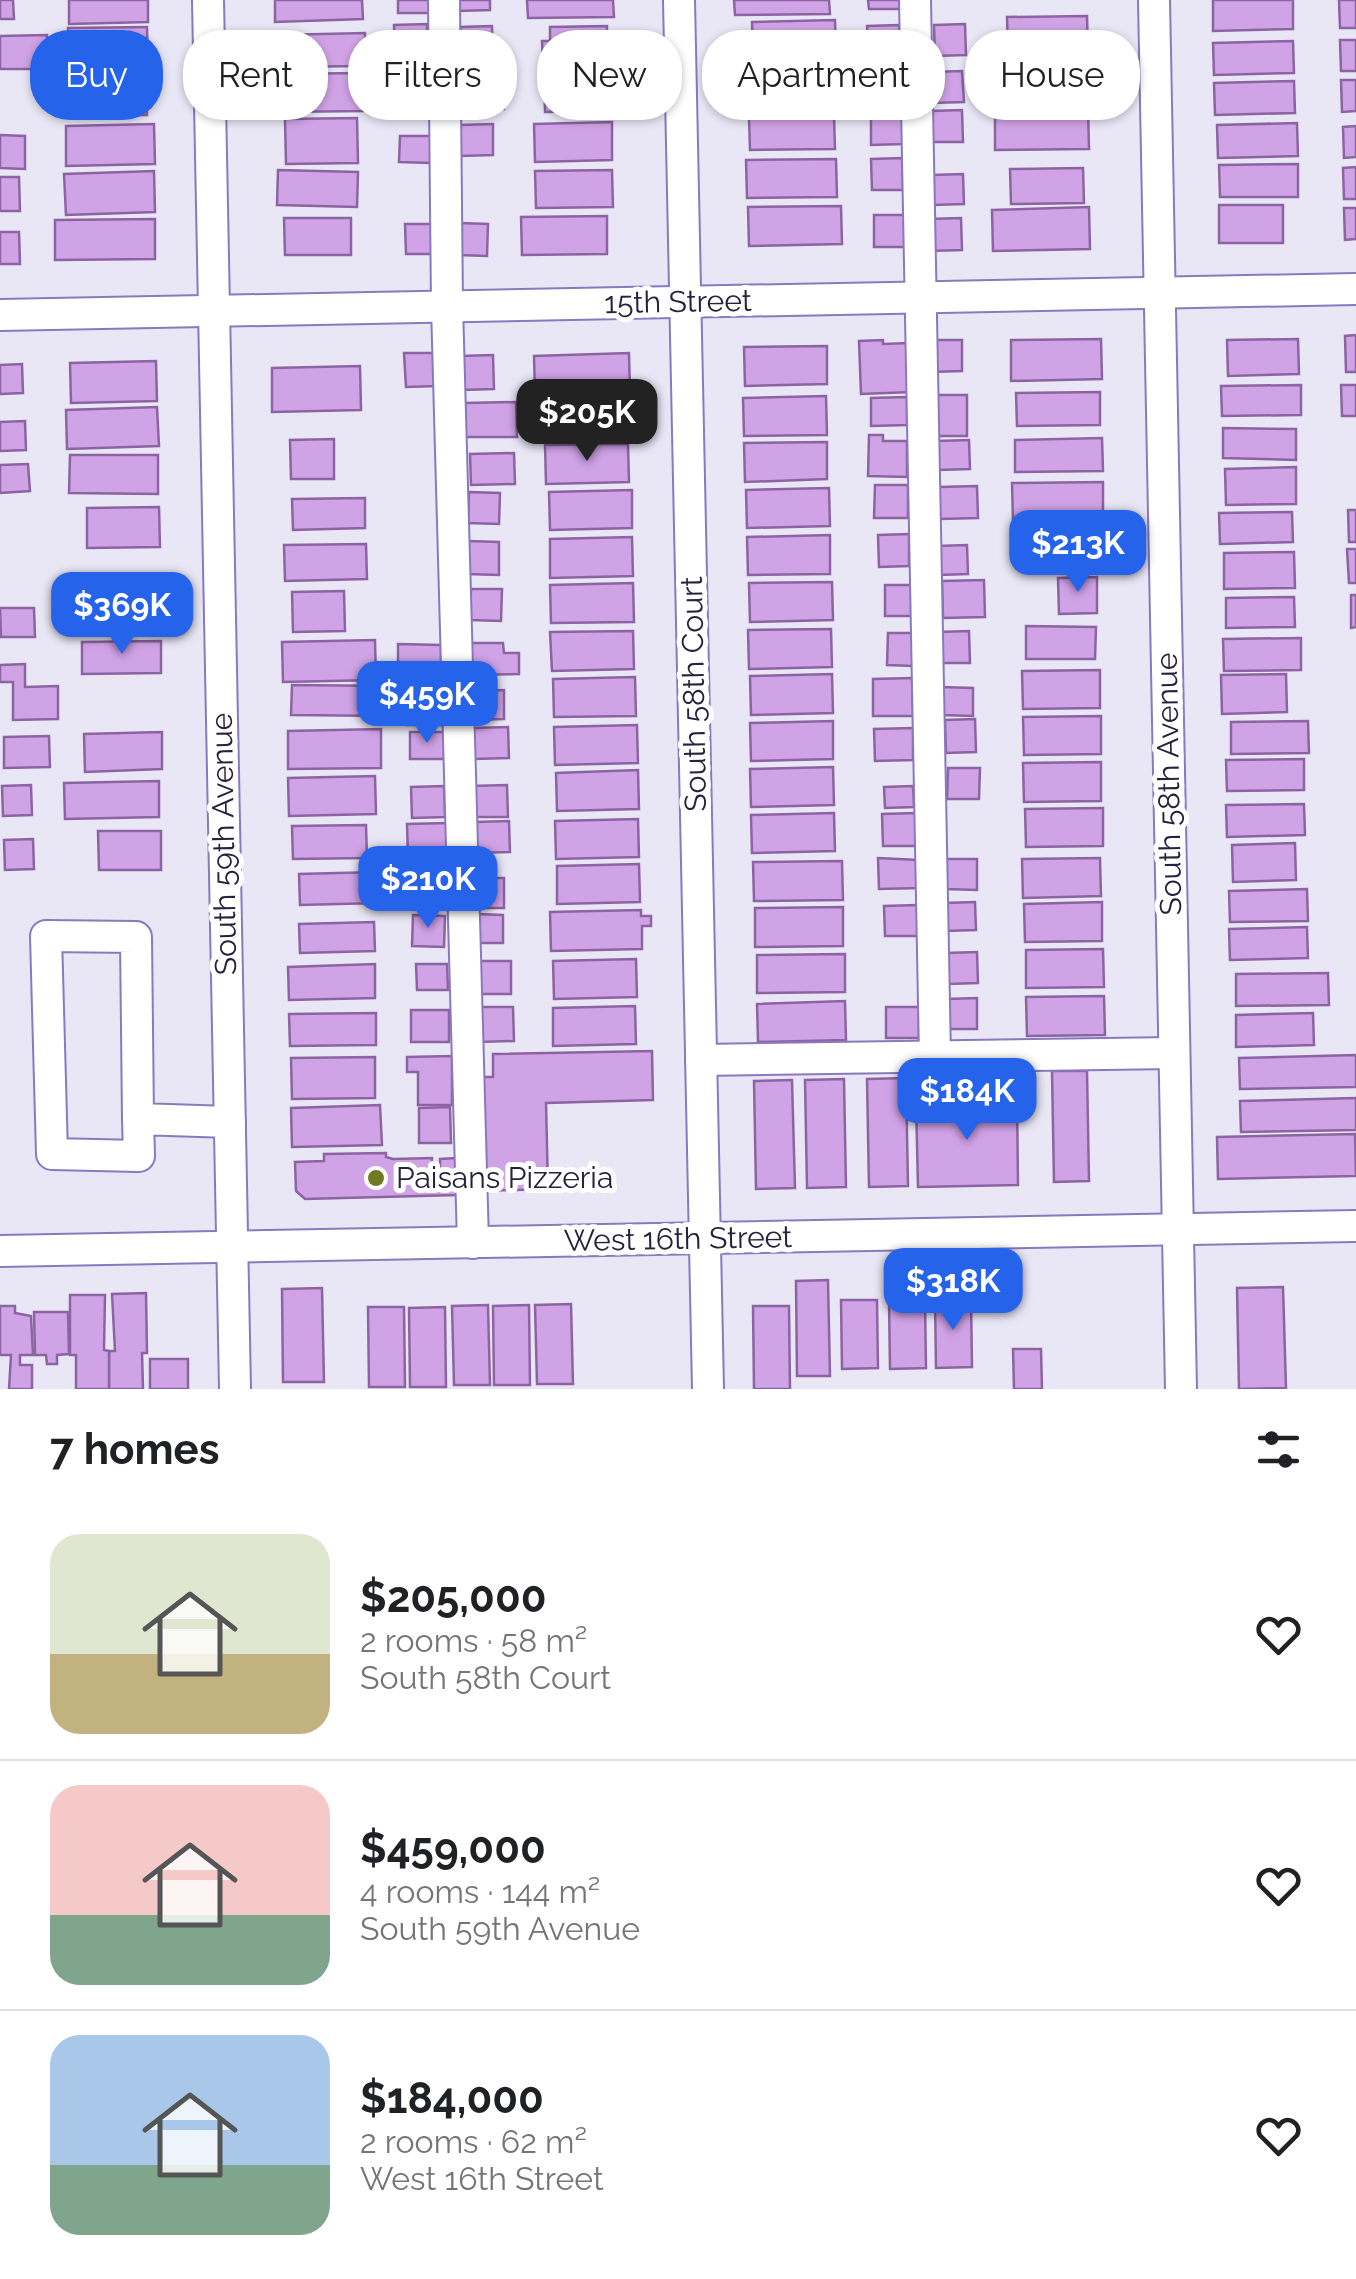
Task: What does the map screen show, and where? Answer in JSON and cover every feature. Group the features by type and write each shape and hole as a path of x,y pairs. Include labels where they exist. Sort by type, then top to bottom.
{"street":[{"name":"South 59th Avenue","path":"208,0 235,1389"},
{"path":"444,0 448,306 473,1243"},
{"name":"South 58th Court","path":"679,0 708,1389"},
{"path":"916,0 934,1057"},
{"name":"South 58th Avenue","path":"1154,0 1181,1389"},
{"name":"15th Street","path":"0,315 1356,288"},
{"path":"46,936 136,938 138,1119 139,1156 52,1154 46,936"},
{"path":"701,1060 1174,1053"},
{"path":"138,1119 230,1122"},
{"name":"West 16th Street","path":"0,1252 1356,1226"}],"building":[{"path":"0,0 13,0 14,19 0,19"},
{"path":"69,0 148,0 148,22 69,24"},
{"path":"275,0 362,0 363,19 275,22"},
{"path":"398,0 429,0 429,13 398,13"},
{"path":"458,0 490,0 490,10 458,11"},
{"path":"527,0 613,0 614,17 528,18"},
{"path":"734,0 829,0 830,14 735,15"},
{"path":"868,0 900,0 900,9 869,9"},
{"path":"1213,0 1293,0 1293,29 1213,31"},
{"path":"1339,0 1356,0 1356,28 1340,28"},
{"path":"1087,16 1087,30 1007,30 1007,17"},
{"path":"835,20 835,30 752,30 752,22"},
{"path":"427,24 427,30 394,30 394,25"},
{"path":"965,24 965,55 945,56 945,30 934,30 934,25"},
{"path":"899,25 899,30 867,30 867,26"},
{"path":"492,26 492,30 460,30"},
{"path":"607,26 607,30 550,30"},
{"path":"147,27 147,30 68,30"},
{"path":"348,33 348,66 328,66 328,34"},
{"path":"30,35 30,69 0,69 0,36"},
{"path":"1340,40 1356,40 1356,71 1341,71"},
{"path":"1293,41 1294,73 1214,75 1213,43"},
{"path":"962,71 964,102 945,103 945,72"},
{"path":"328,73 348,73 348,111 328,111"},
{"path":"1341,80 1356,80 1356,111 1342,112"},
{"path":"1294,81 1295,113 1215,115 1214,83"},
{"path":"962,110 963,142 932,142 931,120 945,120 945,111"},
{"path":"285,120 357,120 358,163 286,164"},
{"path":"749,120 834,120 835,149 750,150"},
{"path":"871,120 902,120 903,144 871,145"},
{"path":"995,120 1088,120 1089,149 995,150"},
{"path":"612,122 612,160 535,162 534,124"},
{"path":"1297,123 1298,156 1218,158 1217,125"},
{"path":"154,124 155,164 66,166 66,126"},
{"path":"493,124 493,155 460,156 460,125"},
{"path":"1356,126 1356,157 1344,158 1343,127"},
{"path":"0,135 25,136 25,169 0,168"},
{"path":"400,136 432,136 431,163 399,162"},
{"path":"902,158 903,190 872,190 871,159"},
{"path":"836,159 837,197 747,198 746,160"},
{"path":"1298,164 1298,197 1220,197 1219,165"},
{"path":"1356,167 1356,199 1344,199 1343,168"},
{"path":"1083,168 1084,203 1011,204 1010,169"},
{"path":"278,170 358,172 357,207 277,205"},
{"path":"612,170 613,207 536,208 535,171"},
{"path":"154,171 155,212 66,215 64,174"},
{"path":"963,174 964,204 933,205 932,175"},
{"path":"0,177 19,177 20,211 0,211"},
{"path":"1219,205 1283,205 1283,243 1219,243"},
{"path":"841,206 842,244 749,246 748,207"},
{"path":"1089,207 1090,249 993,251 992,210"},
{"path":"1344,208 1356,208 1356,239 1345,240"},
{"path":"874,215 907,215 907,247 874,247"},
{"path":"607,216 607,254 522,255 521,217"},
{"path":"284,218 351,218 351,255 285,255"},
{"path":"961,218 962,250 929,251 928,219"},
{"path":"155,219 155,259 55,260 55,220"},
{"path":"460,223 488,224 487,256 459,255"},
{"path":"405,224 435,224 436,254 406,254"},
{"path":"0,232 19,232 20,264 0,264"},
{"path":"1356,335 1356,372 1346,372 1345,336"},
{"path":"1101,339 1102,379 1011,381 1011,340"},
{"path":"1298,339 1299,374 1228,376 1227,340"},
{"path":"883,340 883,344 909,343 912,392 861,394 859,341"},
{"path":"930,340 962,340 962,371 930,372"},
{"path":"827,346 827,384 745,386 744,347"},
{"path":"404,353 436,353 437,386 406,387"},
{"path":"629,353 630,392 535,394 534,356"},
{"path":"493,355 494,389 461,390 460,356"},
{"path":"156,361 157,401 71,403 70,363"},
{"path":"22,364 23,393 0,394 0,365"},
{"path":"360,366 361,410 272,412 272,368"},
{"path":"1301,385 1301,415 1222,416 1221,386"},
{"path":"1341,385 1356,385 1356,416 1342,416"},
{"path":"1100,392 1100,425 1017,426 1016,393"},
{"path":"938,395 967,395 967,436 937,436"},
{"path":"826,396 827,435 744,436 743,398"},
{"path":"907,397 907,425 871,426 871,398"},
{"path":"621,399 622,440 532,441 531,400"},
{"path":"516,402 517,437 465,437 465,403"},
{"path":"157,407 159,446 67,449 66,410"},
{"path":"25,421 26,450 0,451 0,422"},
{"path":"1223,428 1296,429 1296,460 1223,458"},
{"path":"869,435 883,435 883,441 907,441 907,477 868,476"},
{"path":"1102,438 1103,471 1015,472 1015,440"},
{"path":"334,439 334,479 291,479 290,440"},
{"path":"969,440 970,469 938,470 937,441"},
{"path":"827,442 827,479 745,482 744,443"},
{"path":"628,444 629,482 546,484 545,445"},
{"path":"514,453 515,484 471,485 470,454"},
{"path":"70,455 158,455 158,494 69,493"},
{"path":"28,464 30,491 0,493 0,465"},
{"path":"1296,467 1296,504 1226,505 1225,469"},
{"path":"1103,482 1103,519 1013,520 1012,483"},
{"path":"875,485 908,485 908,518 874,518"},
{"path":"977,486 978,518 940,519 939,487"},
{"path":"829,488 830,526 747,528 746,490"},
{"path":"632,490 632,528 550,530 549,492"},
{"path":"469,492 500,493 499,524 468,523"},
{"path":"365,498 365,528 293,530 292,499"},
{"path":"159,507 160,547 87,548 87,508"},
{"path":"1348,510 1356,510 1356,542 1349,542"},
{"path":"1292,512 1293,542 1220,544 1219,513"},
{"path":"1098,532 1100,563 1025,566 1024,535"},
{"path":"909,534 909,566 879,567 878,535"},
{"path":"830,535 830,574 748,575 747,537"},
{"path":"632,537 633,576 550,578 550,539"},
{"path":"468,541 499,542 499,575 467,574"},
{"path":"366,544 367,579 285,581 284,545"},
{"path":"967,545 968,574 939,575 938,546"},
{"path":"1347,549 1356,549 1356,583 1349,583"},
{"path":"1294,552 1295,588 1224,589 1224,553"},
{"path":"1097,577 1097,613 1059,614 1058,578"},
{"path":"984,580 985,617 943,618 942,581"},
{"path":"832,582 833,620 750,622 749,583"},
{"path":"633,583 634,622 551,623 550,585"},
{"path":"885,585 912,585 912,616 885,616"},
{"path":"471,589 502,589 501,621 470,620"},
{"path":"344,591 345,631 293,632 292,592"},
{"path":"159,595 160,628 81,629 80,597"},
{"path":"1351,595 1356,595 1356,627 1351,628"},
{"path":"1294,597 1295,627 1226,628 1226,598"},
{"path":"0,608 34,608 35,637 1,637"},
{"path":"1026,626 1096,627 1095,659 1026,659"},
{"path":"831,629 832,667 749,669 748,630"},
{"path":"633,631 634,669 552,671 550,632"},
{"path":"969,631 970,663 939,663 938,632"},
{"path":"888,633 914,633 913,666 887,665"},
{"path":"1301,638 1301,670 1224,671 1223,639"},
{"path":"375,640 376,680 283,682 282,642"},
{"path":"161,641 161,673 82,674 82,642"},
{"path":"469,643 503,643 504,653 519,653 519,674 470,675"},
{"path":"398,644 441,645 441,678 398,677"},
{"path":"25,664 25,687 58,686 58,719 13,720 13,682 0,682 0,665"},
{"path":"1100,670 1100,708 1023,709 1022,671"},
{"path":"832,674 833,713 751,715 750,676"},
{"path":"1286,674 1287,712 1222,714 1221,675"},
{"path":"635,677 636,716 554,717 553,679"},
{"path":"912,678 913,716 873,716 873,679"},
{"path":"292,685 389,686 389,716 291,715"},
{"path":"408,687 444,687 443,725 407,725"},
{"path":"941,687 973,688 973,716 941,715"},
{"path":"504,690 504,719 472,720 471,691"},
{"path":"1101,716 1101,754 1024,755 1023,717"},
{"path":"975,719 976,752 946,753 945,720"},
{"path":"833,721 833,759 751,761 750,723"},
{"path":"1308,721 1309,753 1231,754 1231,722"},
{"path":"637,725 638,763 555,765 554,727"},
{"path":"508,727 509,758 474,759 473,728"},
{"path":"913,728 913,760 875,761 874,729"},
{"path":"381,729 381,768 288,769 288,731"},
{"path":"162,732 162,769 85,772 84,734"},
{"path":"410,732 444,732 444,759 410,759"},
{"path":"49,736 50,767 4,768 4,737"},
{"path":"1304,759 1304,790 1227,791 1226,760"},
{"path":"1101,762 1101,801 1024,802 1023,763"},
{"path":"833,767 834,805 751,807 750,769"},
{"path":"948,768 980,768 979,799 947,799"},
{"path":"638,770 639,809 557,811 556,773"},
{"path":"375,776 376,814 289,816 288,778"},
{"path":"159,781 159,817 65,819 64,783"},
{"path":"31,785 32,815 3,816 2,786"},
{"path":"507,785 508,817 470,817 470,786"},
{"path":"444,786 445,817 412,818 411,787"},
{"path":"913,786 914,807 885,808 884,787"},
{"path":"1304,804 1305,835 1227,837 1226,805"},
{"path":"1103,808 1103,846 1026,847 1025,809"},
{"path":"834,813 835,851 752,853 751,815"},
{"path":"916,813 916,846 883,846 882,814"},
{"path":"638,819 639,857 556,859 555,821"},
{"path":"509,821 510,852 476,853 475,822"},
{"path":"447,823 448,857 408,858 407,824"},
{"path":"366,825 367,858 293,859 292,826"},
{"path":"98,831 161,831 161,870 99,870"},
{"path":"33,839 34,869 5,870 4,840"},
{"path":"1295,843 1296,880 1233,882 1232,845"},
{"path":"878,858 918,860 919,888 879,889"},
{"path":"1100,858 1101,896 1023,898 1022,859"},
{"path":"945,859 977,859 977,890 945,889"},
{"path":"842,861 843,900 754,901 753,862"},
{"path":"639,864 640,902 557,904 557,866"},
{"path":"416,870 447,870 448,900 417,901"},
{"path":"377,872 377,903 300,905 299,874"},
{"path":"474,878 504,878 504,908 475,908"},
{"path":"1307,889 1308,921 1230,922 1229,891"},
{"path":"975,902 976,930 944,931 944,903"},
{"path":"1102,902 1102,941 1025,942 1024,904"},
{"path":"917,905 918,936 885,936 884,906"},
{"path":"843,907 843,946 755,947 755,908"},
{"path":"641,910 641,916 651,916 651,926 642,926 642,949 551,951 550,912"},
{"path":"478,914 503,915 503,943 478,943"},
{"path":"413,915 445,916 444,947 412,946"},
{"path":"374,922 375,951 300,953 299,924"},
{"path":"1307,927 1308,958 1230,960 1229,929"},
{"path":"1103,949 1104,987 1026,988 1026,950"},
{"path":"977,952 978,983 948,984 946,953"},
{"path":"845,954 845,992 757,993 757,955"},
{"path":"636,959 637,997 554,999 553,961"},
{"path":"478,961 511,961 511,994 478,994"},
{"path":"375,964 375,998 289,1000 288,967"},
{"path":"416,964 447,964 448,990 417,990"},
{"path":"1328,973 1329,1005 1236,1006 1236,974"},
{"path":"1104,996 1105,1035 1027,1036 1026,997"},
{"path":"977,998 977,1029 948,1029 947,999"},
{"path":"845,1001 846,1040 758,1042 757,1004"},
{"path":"635,1006 636,1044 553,1046 553,1008"},
{"path":"478,1007 513,1007 514,1041 479,1042"},
{"path":"886,1007 919,1007 919,1038 886,1038"},
{"path":"411,1010 449,1010 449,1042 411,1042"},
{"path":"376,1013 376,1045 290,1046 289,1014"},
{"path":"1313,1013 1314,1045 1236,1047 1236,1015"},
{"path":"652,1051 653,1100 546,1103 548,1189 480,1191 477,1077 493,1077 493,1054"},
{"path":"1356,1055 1356,1087 1240,1089 1239,1058"},
{"path":"452,1056 452,1105 418,1105 418,1072 407,1072 407,1057"},
{"path":"375,1057 375,1098 292,1099 291,1058"},
{"path":"1052,1071 1087,1071 1089,1181 1054,1182"},
{"path":"906,1078 908,1186 869,1187 867,1079"},
{"path":"844,1079 846,1187 807,1188 805,1080"},
{"path":"792,1080 795,1188 756,1189 754,1081"},
{"path":"1356,1098 1356,1130 1241,1132 1240,1101"},
{"path":"1017,1099 1018,1185 918,1187 916,1101"},
{"path":"380,1105 382,1145 292,1147 291,1108"},
{"path":"450,1107 451,1143 419,1143 419,1108"},
{"path":"1355,1134 1356,1176 1218,1179 1217,1137"},
{"name":"Paisans Pizzeria","path":"386,1153 386,1157 393,1159 432,1158 432,1166 440,1166 440,1159 456,1158 457,1195 305,1199 296,1191 295,1162 324,1161 324,1154"},
{"path":"828,1280 830,1376 797,1376 796,1281"},
{"path":"1283,1287 1286,1388 1239,1389 1237,1288"},
{"path":"322,1288 324,1382 283,1382 282,1289"},
{"path":"146,1293 143,1389 109,1389 109,1351 115,1351 112,1294"},
{"path":"70,1295 105,1295 104,1350 109,1351 109,1389 76,1389 76,1355 70,1355"},
{"path":"935,1299 971,1299 972,1367 936,1368"},
{"path":"841,1300 877,1300 878,1368 842,1369"},
{"path":"889,1300 925,1300 926,1368 890,1369"},
{"path":"571,1304 573,1384 537,1384 535,1305"},
{"path":"488,1305 490,1385 454,1385 452,1306"},
{"path":"529,1305 530,1385 494,1385 493,1306"},
{"path":"0,1306 15,1306 15,1313 31,1316 33,1355 20,1355 20,1365 32,1365 32,1389 9,1389 11,1355 0,1355"},
{"path":"753,1306 789,1306 790,1389 754,1389"},
{"path":"368,1307 404,1307 405,1387 369,1387"},
{"path":"445,1307 446,1387 410,1387 409,1308"},
{"path":"34,1312 68,1312 69,1354 57,1355 57,1364 47,1364 46,1355 35,1355"},
{"path":"1013,1349 1041,1349 1042,1389 1014,1389"},
{"path":"150,1359 188,1359 188,1389 150,1389"}],"place":[{"name":"Paisans Pizzeria","path":"376,1178"}]}
